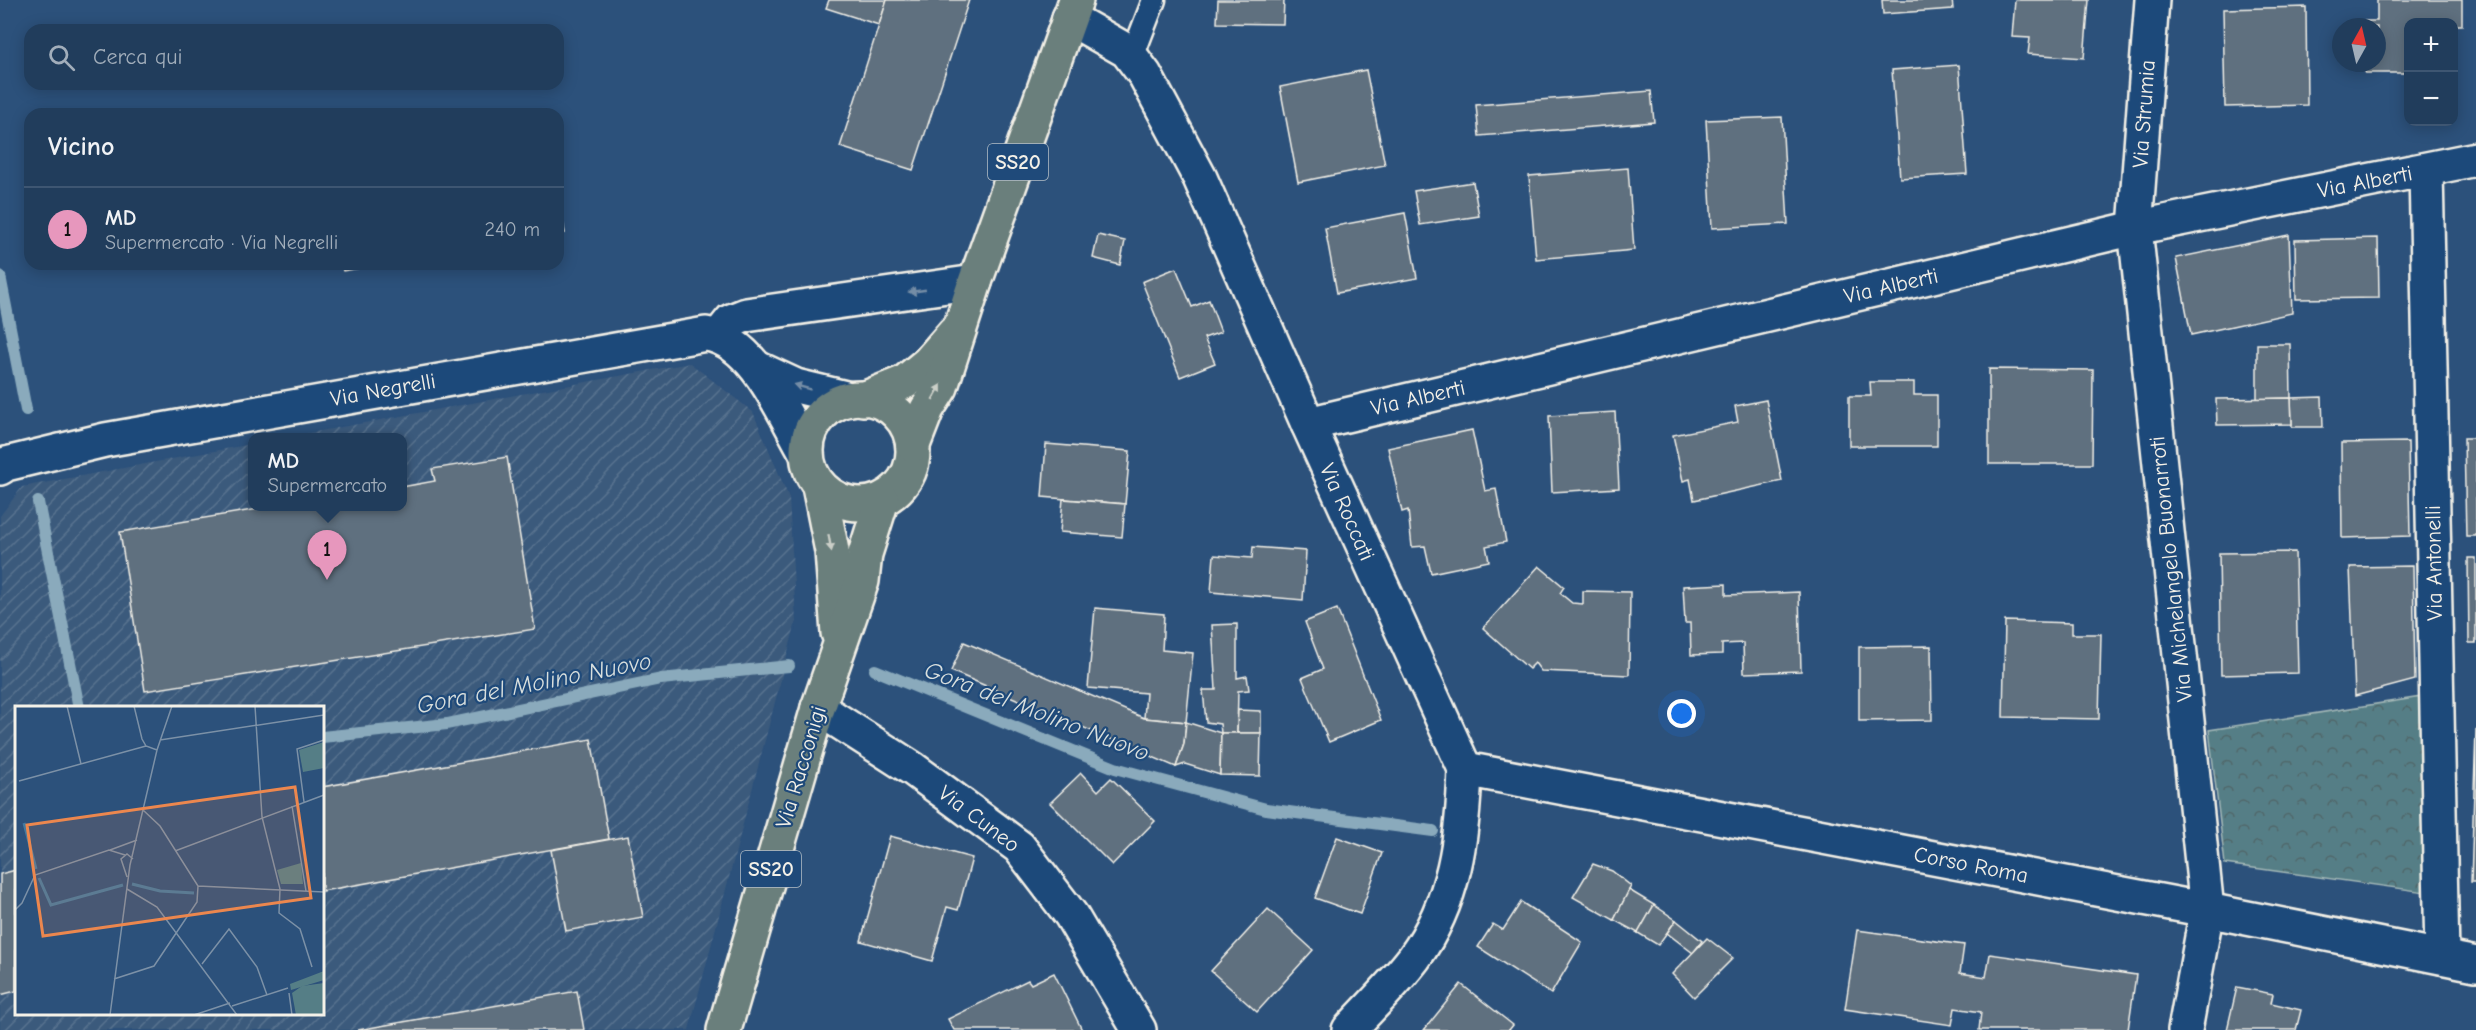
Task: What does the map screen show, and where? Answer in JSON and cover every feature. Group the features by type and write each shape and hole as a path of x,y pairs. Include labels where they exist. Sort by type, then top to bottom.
{"main road":[{"name":"SS20","path":"913,444 927,409 941,387 975,282 1072,9"},
{"name":"SS20","path":"856,399 905,382 928,363 961,325"},
{"path":"856,399 885,404 898,414 908,428 913,444 913,462 907,477 896,491 882,500 865,504 848,503 832,497 819,486 809,470 806,452 809,434 819,417 832,405 856,399"},
{"name":"Via Racconigi","path":"819,486 832,550 839,644"},
{"name":"Via Racconigi","path":"724,1030 818,708 862,581 865,554 882,500"}],"street":[{"name":"Via Strumia","path":"2135,228 2152,0"},
{"name":"Via Roccati","path":"1072,9 1132,57 1145,75 1200,178 1308,424 1465,769 1464,822 1456,863 1440,914 1414,957 1349,1030"},
{"name":"Via Alberti","path":"1308,424 2135,228 2476,159"},
{"name":"Via Antonelli","path":"2426,170 2442,957"},
{"name":"Via Michelangelo Buonarroti","path":"2135,228 2207,910 2185,1030"},
{"path":"806,452 757,368 739,348 719,336 731,321 746,315 975,282"},
{"name":"Via Negrelli","path":"0,468 6,464 105,440 689,336 719,336"},
{"path":"757,368 796,386 856,399"},
{"name":"Via Cuneo","path":"818,708 913,770 1019,847 1071,915 1139,1030"},
{"name":"Corso Roma","path":"1465,769 2207,910 2476,964"}],"lane":[{"path":"1132,57 1154,0"}],"shaded area":[{"path":"690,363 753,412 789,498 796,622 689,1030 0,1030 0,516 22,487 248,445 248,511 407,511 407,433 310,433"}],"green space":[{"path":"2428,696 2425,892 2225,864 2209,730"}],"building":[{"path":"829,0 887,0 879,25 826,8"},
{"path":"887,0 969,0 913,170 840,147"},
{"path":"1218,0 1284,0 1283,24 1217,23"},
{"path":"1882,0 1952,0 1953,9 1883,14"},
{"path":"2015,0 2089,0 2084,58 2028,54 2030,38 2012,37"},
{"path":"2377,0 2462,0 2462,25 2458,25 2458,18 2404,18 2404,73 2365,73 2386,72 2386,18 2377,18"},
{"path":"2306,7 2307,105 2225,107 2223,9"},
{"path":"1959,65 1967,174 1900,178 1892,70"},
{"path":"1366,70 1385,165 1298,182 1280,87"},
{"path":"1651,91 1654,122 1479,136 1476,105"},
{"path":"1782,117 1788,224 1712,228 1706,120"},
{"path":"1628,168 1634,250 1536,259 1529,176"},
{"path":"1473,182 1479,216 1420,225 1414,191"},
{"path":"1405,213 1417,278 1337,293 1325,228"},
{"path":"1098,235 1125,241 1120,265 1093,258"},
{"path":"2289,235 2292,313 2191,335 2176,258"},
{"path":"2378,238 2379,298 2296,299 2295,240"},
{"path":"1176,268 1192,307 1209,300 1221,332 1204,338 1215,363 1180,377 1142,282"},
{"path":"2257,344 2290,344 2291,398 2257,399"},
{"path":"1989,369 2093,370 2092,464 1989,464"},
{"path":"1870,382 1914,382 1914,395 1937,395 1937,446 1849,446 1849,396 1871,396"},
{"path":"2322,397 2323,427 2292,427 2291,398"},
{"path":"2291,398 2292,424 2217,425 2216,399"},
{"path":"1766,400 1782,481 1694,500 1690,479 1683,481 1673,435 1738,422 1735,406"},
{"path":"1615,412 1619,488 1552,492 1549,416"},
{"path":"1472,430 1485,491 1496,489 1506,542 1486,546 1489,561 1431,573 1425,546 1412,547 1408,510 1402,512 1388,448"},
{"path":"2464,438 2476,438 2476,536 2466,536"},
{"path":"2408,442 2410,536 2342,538 2341,443"},
{"path":"1046,444 1130,451 1125,504 1042,497"},
{"path":"507,457 535,629 145,691 120,532 248,511 407,511 407,486 435,481 432,469"},
{"path":"1063,499 1125,504 1122,537 1060,532"},
{"path":"1253,547 1306,551 1303,600 1211,592 1214,555 1252,558"},
{"path":"2295,552 2298,673 2221,675 2219,553"},
{"path":"2468,558 2476,558 2476,643 2469,643"},
{"path":"1539,566 1564,587 1560,593 1572,603 1583,604 1583,591 1630,592 1629,675 1541,671 1535,663 1529,669 1483,628"},
{"path":"2413,566 2415,680 2355,696 2350,567"},
{"path":"1726,584 1726,595 1799,592 1801,671 1744,673 1743,643 1722,644 1722,654 1691,655 1690,623 1685,623 1683,586"},
{"path":"1095,608 1164,614 1162,650 1193,653 1186,722 1144,718 1146,693 1088,688"},
{"path":"1337,609 1381,720 1329,742 1302,678 1323,669 1305,622"},
{"path":"2005,621 2072,623 2072,634 2101,634 2099,719 2003,717"},
{"path":"1237,624 1237,678 1247,676 1249,690 1238,691 1237,733 1221,733 1220,724 1206,722 1203,690 1216,690 1212,625"},
{"path":"964,642 1144,718 1186,722 1184,744 1176,767 951,671"},
{"path":"1931,646 1932,720 1859,721 1859,647"},
{"path":"1238,710 1261,711 1261,733 1237,733"},
{"path":"1186,722 1221,733 1220,775 1185,764 1176,767 1184,744"},
{"path":"2476,729 2476,882 2471,882"},
{"path":"1221,733 1261,733 1260,776 1220,775"},
{"path":"591,739 609,839 324,891 324,787"},
{"path":"1081,773 1098,791 1111,778 1155,821 1112,865 1050,803"},
{"path":"628,836 643,917 566,931 551,850"},
{"path":"890,836 972,858 958,910 947,907 932,961 861,941"},
{"path":"1337,837 1382,853 1360,914 1315,898"},
{"path":"1593,864 1612,871 1631,886 1614,920 1573,897"},
{"path":"15,870 15,991 0,995 0,874"},
{"path":"1629,890 1654,905 1638,933 1614,920"},
{"path":"1521,902 1582,942 1551,994 1478,947 1493,924 1503,930"},
{"path":"1654,905 1676,920 1658,945 1638,933"},
{"path":"1268,909 1313,950 1257,1012 1211,971"},
{"path":"1676,920 1702,941 1693,953 1667,933"},
{"path":"1857,930 1964,945 1960,973 1986,977 1990,954 2136,975 2128,1030 1979,1030 1981,1012 1955,1008 1952,1025 1845,1009"},
{"path":"1707,938 1733,958 1694,997 1672,974"},
{"path":"1054,973 1082,1030 954,1030 948,1019 1028,980 1031,984"},
{"path":"1461,984 1513,1025 1509,1030 1424,1030"},
{"path":"2237,987 2273,994 2271,1003 2301,1010 2296,1030 2227,1030"},
{"path":"577,991 584,1030 358,1030"}],"waterway":[{"name":"Gora del Molino Nuovo","path":"0,276 26,410"},
{"name":"Gora del Molino Nuovo","path":"38,502 79,706"},
{"name":"Gora del Molino Nuovo","path":"324,737 447,724 661,679 789,666"},
{"name":"Gora del Molino Nuovo","path":"875,670 1115,768 1266,809 1433,831"}],"place":[{"name":"MD","path":"327,580"}]}
